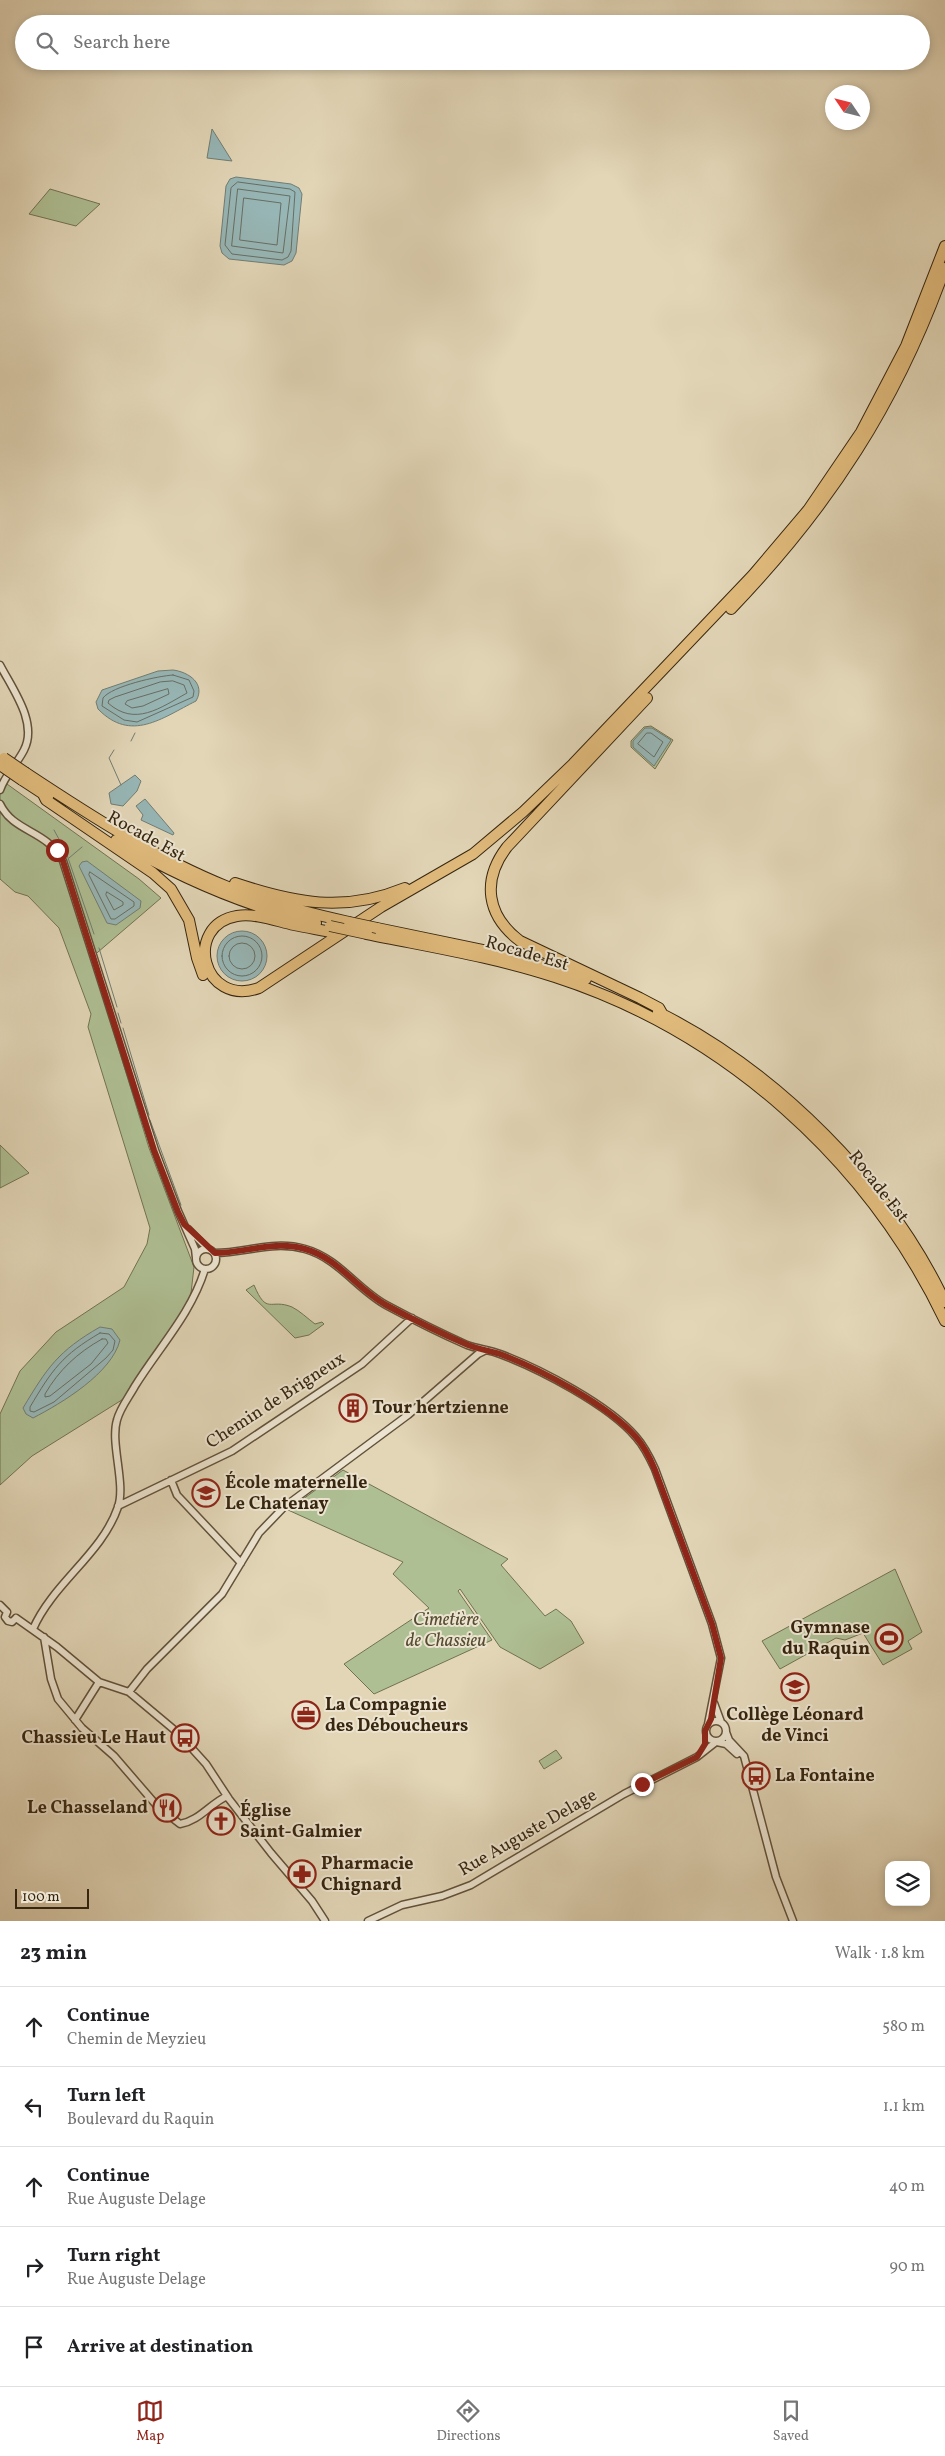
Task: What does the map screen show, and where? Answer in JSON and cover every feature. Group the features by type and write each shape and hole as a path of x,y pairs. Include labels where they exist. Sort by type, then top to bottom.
{"highway":[{"path":"383,937 375,940 352,936 333,929 260,917 236,917 222,922 210,934 206,946 205,962 214,979 226,988 242,992 259,988 381,908 441,874 523,812 574,764 740,589 793,529 842,463 879,400 918,318 945,246"},
{"path":"663,1014 659,1008 640,998 526,945 504,927 494,908 491,882 498,859 574,775 776,561 829,494 868,436 890,395 915,343 945,268"},
{"name":"Rocade Est","path":"1,761 162,857 254,897 349,922 480,948 558,969 604,987 663,1014 729,1055 755,1074 795,1107 827,1138 853,1166 896,1220 926,1266 945,1302"},
{"path":"43,794 46,800 167,884 187,914 197,958 206,979 220,992 244,998 256,996 277,986 375,918 468,862 513,829 574,775"},
{"name":"Rocade Est","path":"24,776 43,794 125,846 182,876 259,907 333,929 486,958 556,977 622,1003 713,1053 779,1104 848,1172 896,1235 915,1264 945,1320"},
{"path":"162,857 168,855 222,878 270,894 305,902 332,904 360,901 396,892 476,849"}],"street":[{"path":"0,665 22,708 29,730 29,740 5,778 0,790"},
{"path":"0,804 8,817 48,840 57,850 63,861 154,1150 195,1249 198,1265 205,1269"},
{"path":"184,1224 215,1253 274,1245 306,1249 333,1263 383,1303 469,1346 526,1364 570,1388 625,1426 645,1448 655,1470 712,1624 721,1658 714,1699 705,1731 705,1744 697,1757"},
{"path":"196,1258 200,1251 208,1248"},
{"path":"33,1629 57,1592 101,1538 118,1506 117,1419 139,1381 192,1303 205,1269 214,1265 215,1253"},
{"name":"Chemin de Brigneux","path":"118,1506 232,1451 362,1364 412,1318"},
{"path":"130,1692 147,1669 222,1594 259,1533 284,1507 315,1482 369,1445 478,1354 486,1350"},
{"path":"171,1480 177,1495 241,1563"},
{"path":"0,1605 7,1612 14,1612 16,1618 44,1637 98,1682 130,1692 178,1733 206,1764 227,1796 271,1853 312,1901 322,1920"},
{"path":"7,1612 5,1617 8,1621"},
{"path":"0,1627 8,1621 12,1622 16,1618"},
{"path":"44,1637 55,1694 74,1720 114,1756 158,1807 180,1824 191,1822 217,1801 227,1796"},
{"path":"46,1652 61,1651"},
{"path":"74,1720 98,1682"},
{"path":"714,1699 729,1740 744,1756 776,1877 793,1921"},
{"path":"708,1724 714,1721 721,1722"},
{"path":"717,1742 723,1738 726,1732"},
{"path":"706,1736 710,1740 726,1744 746,1764"},
{"name":"Rue Auguste Delage","path":"368,1921 402,1905 442,1896 471,1885 624,1794 697,1757 717,1742"},
{"path":"217,1801 222,1794 222,1787"}],"green space":[{"path":"50,189 100,204 76,226 29,214"},
{"path":"651,726 673,740 655,769 631,747 631,741 644,727"},
{"path":"0,779 139,879 161,898 91,958 149,1148 194,1267 190,1302 125,1398 32,1456 0,1485 0,1414 20,1371 56,1332 124,1287 147,1244 150,1228 88,1027 91,1014 59,928 28,896 15,892 0,879"},
{"path":"0,1145 29,1173 0,1188"},
{"path":"254,1285 262,1300 266,1303 292,1307 315,1324 322,1322 324,1324 309,1335 295,1338 246,1290"},
{"name":"Cimetière de Chassieu","path":"343,1470 508,1559 501,1565 545,1616 556,1609 571,1621 584,1643 540,1669 500,1647 460,1589 458,1591 492,1640 374,1694 344,1664 429,1608 393,1574 403,1562 288,1510"},
{"path":"895,1569 922,1632 908,1641 912,1649 883,1665 863,1633 845,1640 836,1638 780,1669 762,1641"},
{"path":"556,1750 562,1758 544,1769 539,1761"}],"water":[{"path":"212,129 232,161 207,158"},
{"path":"236,177 291,184 299,188 302,194 296,253 292,261 284,265 229,259 222,253 220,246 226,186 230,179"},
{"path":"173,670 185,673 197,684 199,695 196,701 159,720 135,726 122,724 110,719 98,709 96,702 102,690 158,671"},
{"path":"645,728 652,728 671,740 654,766 633,747 633,741"},
{"path":"135,775 141,781 137,791 123,806 111,804 109,793"},
{"path":"145,799 174,833 173,835 141,820 143,815 136,806"},
{"path":"87,861 141,901 140,908 116,925 107,923 79,866 82,862"},
{"path":"242,931 252,933 260,938 265,946 267,956 265,966 260,974 252,979 242,981 232,979 224,974 219,966 217,956 219,946 224,938 232,933"},
{"path":"100,1327 112,1329 120,1340 107,1364 84,1386 58,1404 33,1418 26,1414 23,1408 47,1371 74,1344"}],"waterway":[{"path":"131,741 135,733"},
{"path":"114,750 109,758 121,785"},
{"path":"54,830 66,852 94,934"},
{"path":"69,858 82,847"},
{"path":"99,948 117,1007"},
{"path":"118,1013 121,1023"},
{"path":"123,1028 149,1115"},
{"path":"150,1120 181,1205"}],"place":[{"name":"Tour hertzienne","path":"353,1408"},
{"name":"École maternelle Le Chatenay","path":"206,1493"},
{"name":"Gymnase du Raquin","path":"889,1638"},
{"name":"Collège Léonard de Vinci","path":"795,1687"},
{"name":"La Compagnie des Déboucheurs","path":"306,1715"},
{"name":"Chassieu Le Haut","path":"185,1738"},
{"name":"La Fontaine","path":"756,1776"},
{"name":"Le Chasseland","path":"167,1808"},
{"name":"Église Saint-Galmier","path":"221,1821"},
{"name":"Pharmacie Chignard","path":"302,1874"}],"route":[{"path":"57,850 63,861 116,1023 154,1150 178,1212 184,1224 193,1234 215,1253 282,1245 306,1249 318,1254 333,1263 383,1303 469,1346 500,1354 526,1364 570,1388 625,1426 645,1448 655,1470 712,1624 721,1658 711,1707 712,1715 706,1728 706,1741 702,1751 697,1757 642,1784"}]}
